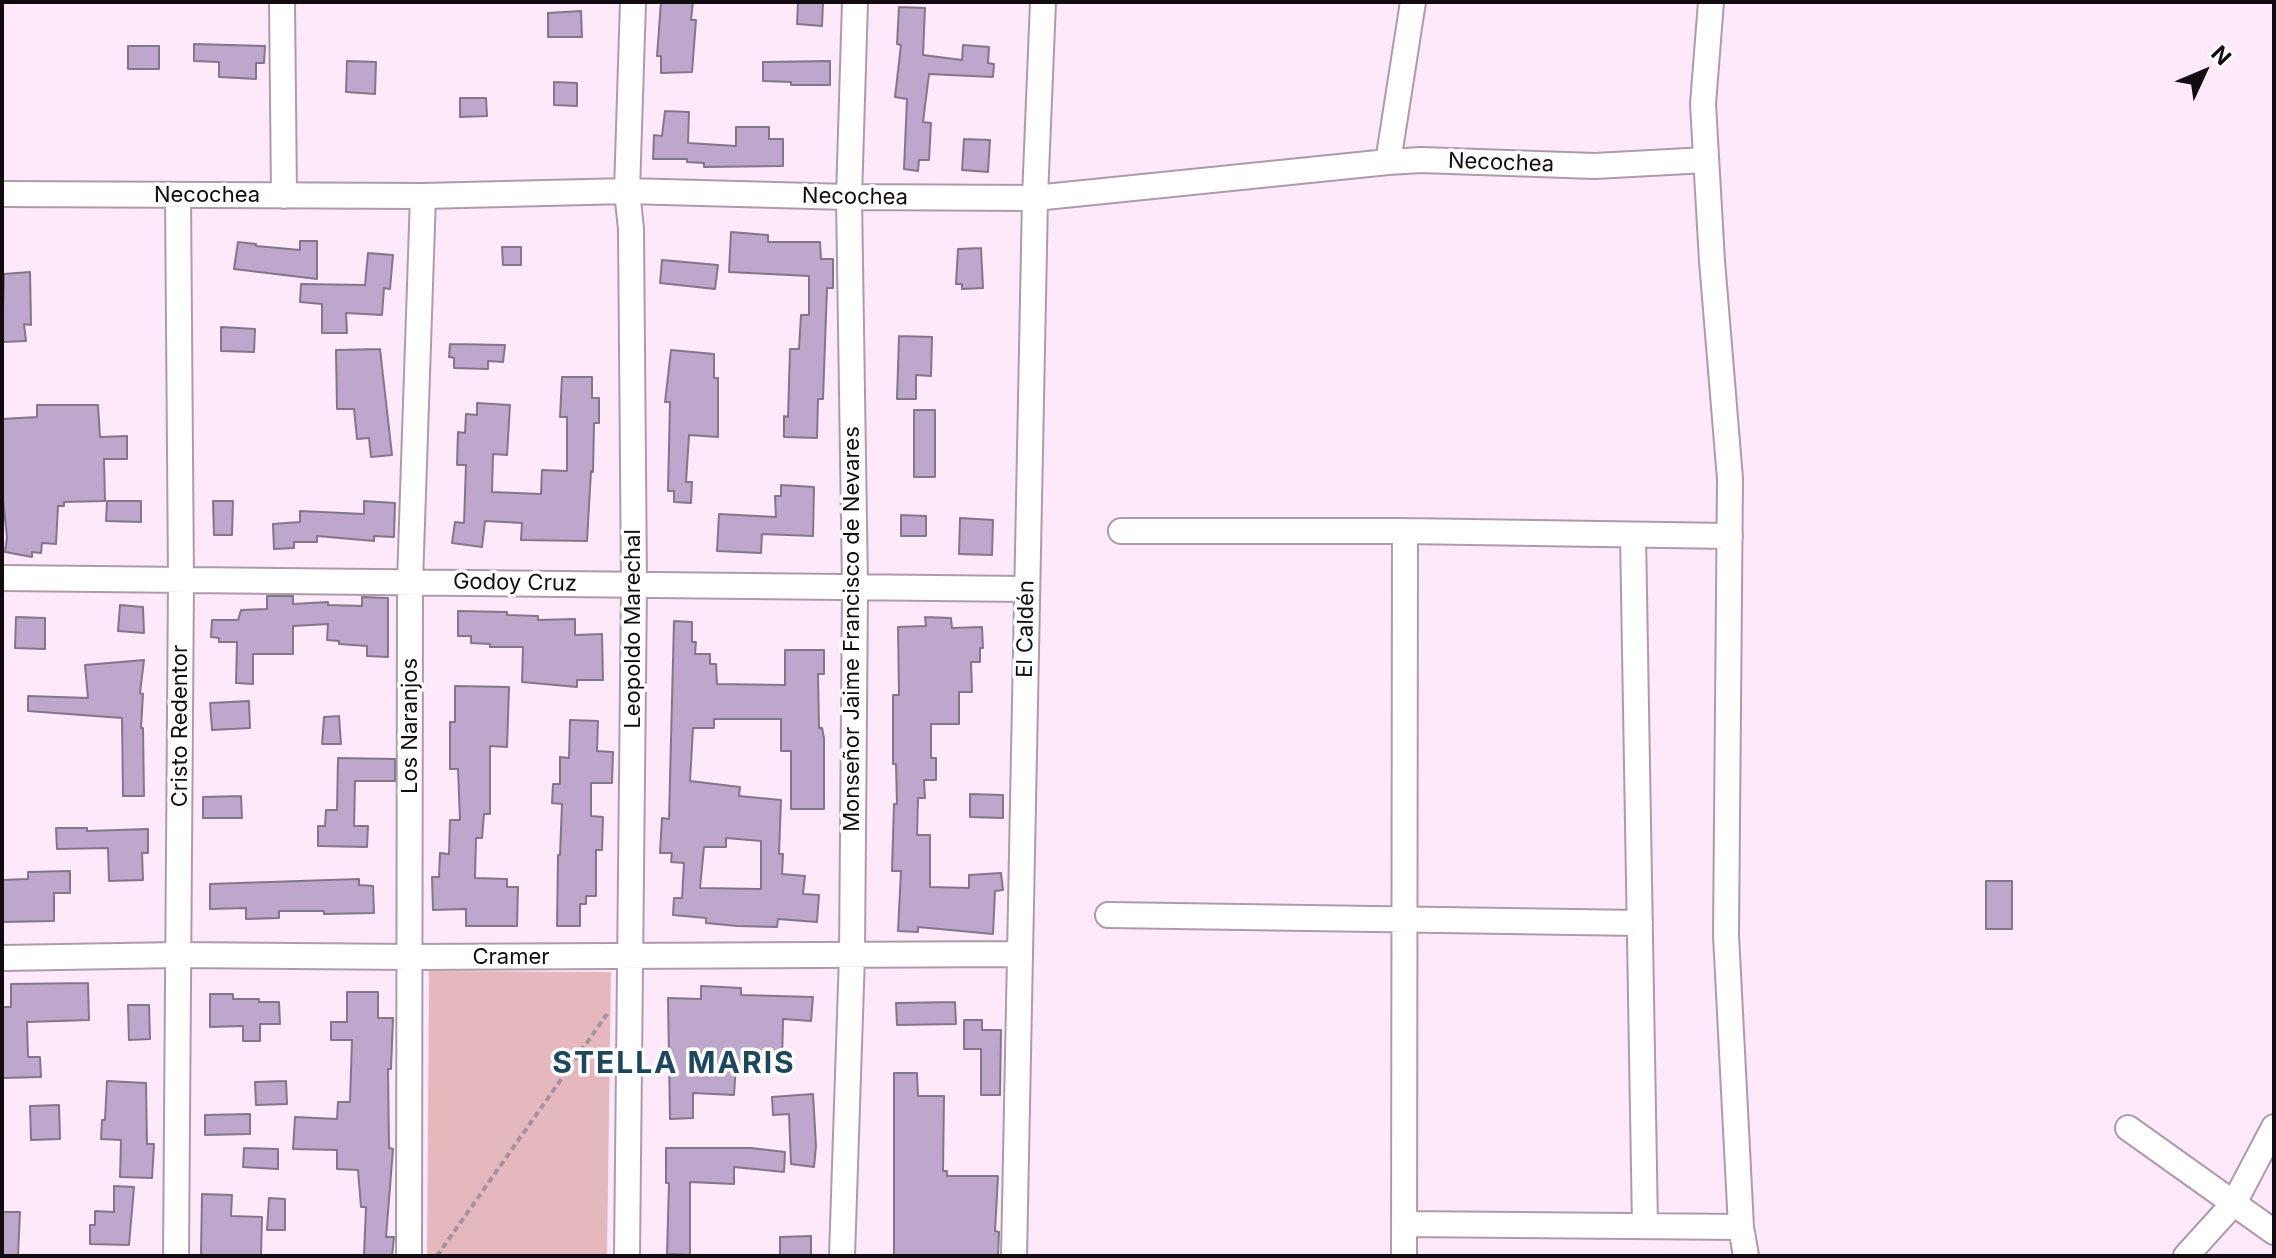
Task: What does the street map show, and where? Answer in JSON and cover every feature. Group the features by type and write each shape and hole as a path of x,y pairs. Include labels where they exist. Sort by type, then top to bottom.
{"street":[{"path":"282,2 284,196"},
{"name":"Leopoldo Marechal","path":"627,1256 634,585 631,229 627,191 633,2"},
{"name":"Monseñor Jaime Francisco de Nevares","path":"842,1256 852,955 855,587 849,197 855,2"},
{"name":"El Caldén","path":"1014,1256 1035,198 1043,2"},
{"path":"1388,162 1413,2"},
{"path":"1711,2 1703,104 1730,479 1726,935 1741,1227 1746,1256"},
{"name":"Necochea","path":"2,194 423,196 627,191 1035,198 1388,162 1595,166 1706,160"},
{"name":"Cristo Redentor","path":"176,1256 181,580 178,195"},
{"name":"Los Naranjos","path":"409,1256 410,582 423,196"},
{"path":"1121,531 1730,536"},
{"path":"1404,1256 1405,531"},
{"path":"1633,535 1645,1226"},
{"name":"Godoy Cruz","path":"2,578 1027,589"},
{"path":"1108,915 1640,923"},
{"name":"Cramer","path":"2,958 1020,954"},
{"path":"2186,1256 2234,1203 2274,1127"},
{"path":"2128,1128 2274,1232"},
{"path":"1404,1224 1741,1227"}],"path":[{"path":"437,1256 610,1009"}],"shaded area":[{"path":"429,971 611,972 607,1256 427,1256"}],"building":[{"path":"661,2 693,2 691,20 696,20 692,72 661,73 661,56 657,56"},
{"path":"798,2 823,2 822,26 797,24"},
{"path":"899,7 925,8 923,55 962,60 963,45 989,47 988,63 994,64 993,77 929,74 923,122 931,123 929,160 919,160 918,171 904,169 907,99 895,97 901,45 897,44"},
{"path":"581,11 582,37 548,37 548,13"},
{"path":"194,44 265,46 264,63 256,63 256,79 219,77 219,62 194,61"},
{"path":"128,46 159,46 159,69 128,69"},
{"path":"347,61 376,62 375,94 346,92"},
{"path":"830,61 830,85 763,81 763,62"},
{"path":"554,82 577,83 577,106 554,105"},
{"path":"460,98 486,98 487,116 460,117"},
{"path":"665,111 689,112 688,143 736,146 736,127 769,127 769,139 783,139 783,166 704,167 704,163 687,162 687,159 653,159 654,135 662,136"},
{"path":"964,139 990,140 988,172 962,170"},
{"path":"731,232 768,235 768,242 820,242 821,259 833,259 833,288 827,288 823,399 818,399 817,438 784,437 784,416 788,417 790,349 799,349 801,315 809,315 809,276 729,272"},
{"path":"300,241 317,241 317,279 234,269 238,242 300,250"},
{"path":"502,247 521,247 521,265 503,265"},
{"path":"981,248 983,288 962,289 962,284 956,284 958,249"},
{"path":"368,253 393,255 390,289 384,288 382,315 346,313 347,333 322,333 322,304 300,302 301,284 365,285"},
{"path":"662,260 718,265 715,289 660,283"},
{"path":"30,272 31,325 24,324 26,341 2,342 4,274"},
{"path":"221,327 255,329 254,352 221,351"},
{"path":"899,336 932,337 931,376 916,375 916,399 897,399"},
{"path":"450,344 505,345 503,362 488,361 488,369 454,368 454,358 449,357"},
{"path":"380,349 392,455 371,457 369,438 357,439 354,409 337,409 336,350"},
{"path":"671,350 714,354 714,378 718,378 718,437 689,435 686,482 692,482 691,503 674,502 674,491 668,491 670,402 665,402"},
{"path":"562,377 592,377 592,398 599,398 599,423 594,423 587,541 521,540 522,523 485,521 482,547 452,543 455,522 464,523 466,465 457,465 458,432 465,433 466,414 477,415 477,403 510,405 507,455 493,454 492,492 541,494 542,470 567,471 567,417 560,417"},
{"path":"37,405 98,405 100,437 127,436 127,459 104,459 105,501 64,502 64,506 58,506 56,544 42,543 41,553 32,552 32,557 5,552 2,419 37,417"},
{"path":"914,410 935,410 935,477 914,477"},
{"path":"781,485 814,487 813,536 762,534 761,553 717,551 719,514 776,517 775,496 781,496"},
{"path":"107,501 141,501 141,522 106,521"},
{"path":"213,501 233,501 232,535 214,535"},
{"path":"364,501 395,503 394,537 374,536 374,541 317,536 317,542 294,542 294,548 274,549 273,524 300,522 300,511 364,514"},
{"path":"901,515 926,516 926,536 901,536"},
{"path":"960,518 993,520 992,555 959,554"},
{"path":"267,596 293,596 293,604 328,602 328,605 362,606 362,597 388,598 388,657 367,656 367,646 327,640 328,624 293,626 293,654 253,654 253,684 236,683 237,642 219,642 219,638 211,637 212,620 238,620 241,610 267,609"},
{"path":"120,605 143,607 144,633 118,631"},
{"path":"458,611 507,612 507,615 538,616 538,620 575,619 575,635 602,634 603,680 577,680 577,687 522,682 523,647 490,647 490,644 471,643 471,636 458,636"},
{"path":"16,617 45,618 45,649 15,648"},
{"path":"925,617 951,618 952,628 982,627 980,662 971,662 972,692 959,692 959,724 931,724 931,758 936,758 936,780 924,780 925,798 918,798 917,835 930,835 930,887 969,888 969,875 1001,873 1003,890 995,891 993,934 918,927 918,932 898,931 901,871 892,871 894,804 897,804 896,764 893,764 893,695 899,695 898,627 926,626"},
{"path":"674,621 692,622 695,654 710,654 710,664 716,664 717,684 785,685 785,650 824,650 824,674 818,674 819,728 822,728 824,738 824,809 791,809 791,751 781,751 781,719 714,719 714,728 693,728 690,781 740,787 739,796 781,800 779,854 783,854 782,874 805,876 803,894 819,895 817,922 778,919 777,927 737,926 706,923 706,918 673,915 674,898 682,898 684,863 671,862 672,853 660,853 662,818 669,819","holes":["726,838 761,841 761,889 700,888 704,847 726,847"]},
{"path":"144,660 140,693 143,694 144,796 123,796 122,718 28,711 28,696 88,698 85,665"},
{"path":"455,686 509,687 507,747 490,746 490,814 484,814 482,838 476,838 475,878 507,879 507,887 518,887 517,926 466,926 466,909 433,910 432,877 439,877 440,853 449,854 450,820 460,820 458,769 450,769 450,722 455,722"},
{"path":"249,701 250,728 212,730 210,703"},
{"path":"339,716 341,744 322,744 324,717"},
{"path":"570,720 598,721 597,751 613,752 612,783 591,783 591,816 603,817 602,850 596,850 596,896 586,896 586,904 580,904 580,926 557,926 562,804 552,803 553,784 560,784 560,757 569,758"},
{"path":"338,758 395,759 395,781 355,781 354,826 368,826 367,847 318,846 318,826 325,826 326,810 337,810"},
{"path":"970,794 1003,795 1003,818 970,817"},
{"path":"241,796 242,818 203,818 203,797"},
{"path":"56,828 87,828 87,831 148,829 148,853 142,853 143,880 109,881 108,848 57,849"},
{"path":"70,871 70,893 54,893 54,921 2,922 2,880 28,879 28,872"},
{"path":"359,879 359,885 373,886 374,913 279,911 279,918 246,919 246,908 210,909 210,884"},
{"path":"1986,881 2012,881 2012,929 1986,929"},
{"path":"88,983 89,1020 27,1022 28,1057 40,1057 41,1077 2,1078 2,1007 11,1007 11,984"},
{"path":"701,986 741,988 741,995 813,997 811,1021 783,1019 782,1064 736,1064 734,1095 693,1093 693,1118 670,1119 668,998 701,999"},
{"path":"347,992 378,992 378,1018 393,1018 391,1069 388,1069 389,1148 393,1149 386,1237 394,1237 392,1256 364,1255 366,1207 361,1207 358,1170 337,1169 337,1150 293,1149 295,1117 337,1119 338,1102 350,1102 352,1040 331,1040 331,1022 347,1022"},
{"path":"210,994 233,994 233,999 279,1002 280,1024 260,1024 260,1041 243,1041 243,1026 210,1027"},
{"path":"955,1002 956,1024 897,1025 896,1003"},
{"path":"128,1005 149,1005 150,1039 129,1040"},
{"path":"964,1020 982,1020 982,1030 1001,1030 1000,1095 981,1095 981,1049 964,1049"},
{"path":"894,1073 917,1073 918,1096 944,1096 943,1171 947,1171 947,1176 998,1176 995,1231 999,1232 998,1256 894,1256"},
{"path":"107,1081 146,1083 147,1144 154,1144 152,1178 120,1177 121,1140 101,1139"},
{"path":"286,1081 287,1104 256,1105 255,1082"},
{"path":"813,1094 814,1167 791,1164 789,1114 773,1115 772,1097"},
{"path":"59,1105 60,1139 31,1140 30,1106"},
{"path":"250,1114 250,1134 205,1135 205,1115"},
{"path":"244,1148 278,1149 278,1169 243,1167"},
{"path":"666,1148 751,1148 785,1152 784,1172 734,1167 734,1184 690,1182 690,1255 667,1254 669,1183 666,1183"},
{"path":"114,1186 134,1187 129,1245 90,1244 90,1225 95,1225 95,1211 114,1212"},
{"path":"202,1194 232,1195 231,1216 262,1217 261,1256 201,1256"},
{"path":"269,1198 285,1199 285,1230 267,1230"},
{"path":"2,1212 20,1212 18,1256 2,1256"},
{"path":"811,1236 811,1256 780,1256 780,1237"}],"district":[{"name":"STELLA MARIS","path":"674,1064"}]}
